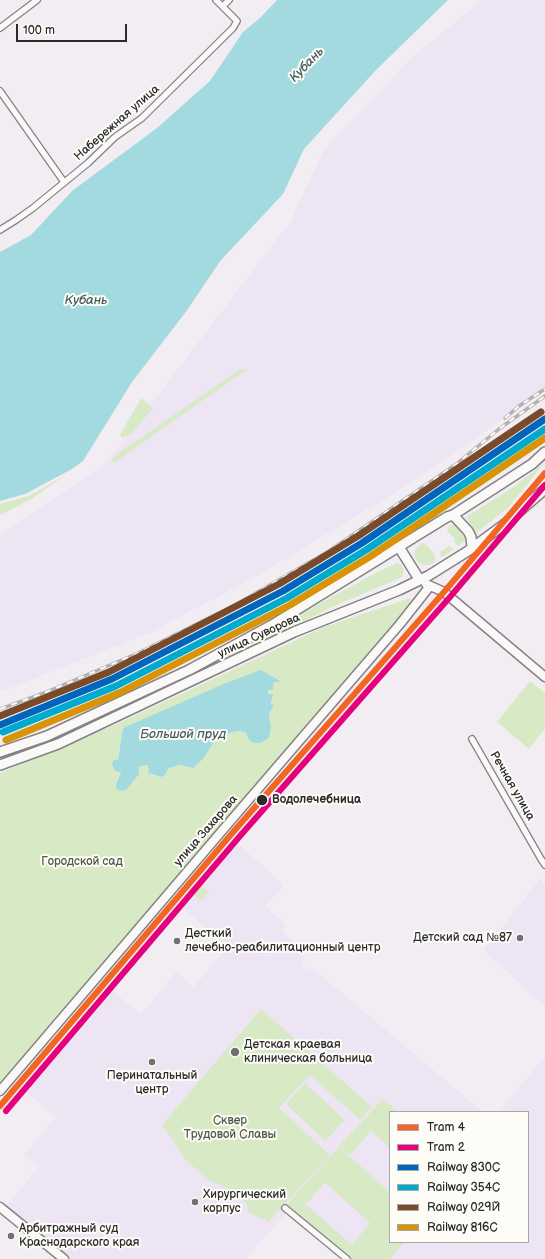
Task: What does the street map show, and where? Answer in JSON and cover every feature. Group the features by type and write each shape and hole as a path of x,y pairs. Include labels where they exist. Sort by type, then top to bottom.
{"main road":[{"path":"545,452 532,464 453,515 447,517 399,547 419,579 440,569 506,523 545,489"},
{"path":"453,515 468,531 471,537 472,547"},
{"name":"улица Суворова","path":"0,752 47,736 189,670 272,625 399,547"},
{"name":"улица Суворова","path":"0,765 58,744 294,632 399,590 419,579"}],"street":[{"path":"0,28 37,0"},
{"path":"216,0 223,6 229,0"},
{"name":"Набережная улица","path":"0,230 16,220 88,163 115,137 142,118 233,28 237,21 223,6"},
{"path":"0,91 64,182"},
{"path":"419,579 444,592 545,677"},
{"name":"улица Захарова","path":"0,1091 400,624 430,586"},
{"name":"Речная улица","path":"472,739 540,859 545,865"},
{"path":"0,1207 64,1259"},
{"path":"285,1208 347,1259"}],"shaded area":[{"path":"482,0 545,0 545,391 383,500 262,573 151,632 0,692 0,536 107,462 290,222 325,148 416,54"},
{"name":"Детская краевая клиническая больница","path":"238,844 284,885 265,906 286,925 281,931 293,941 289,946 306,959 301,966 308,971 311,967 482,1111 389,1111 389,1243 529,1243 529,1111 500,1111 545,1056 545,1259 350,1259 290,1209 245,1259 71,1259 6,1206 39,1167 24,1155 56,1117 24,1090 111,989 141,1015 176,972 194,987 227,947 182,907"},
{"name":"Детский сад №87","path":"540,879 545,887 545,1007 484,950"}],"green space":[{"path":"239,370 246,370 115,462 112,460 116,455"},
{"path":"141,398 153,408 133,432 123,438 120,435"},
{"path":"530,440 525,451 437,508 437,519 333,581 328,575"},
{"path":"545,462 509,507 476,533 466,517 512,488"},
{"path":"67,474 30,500 0,515 0,504 29,496"},
{"path":"455,524 466,540 458,546 454,542 455,539 447,531 449,526"},
{"path":"423,543 429,547 435,556 435,562 429,565 423,565 417,561 414,555 418,546"},
{"path":"449,546 454,549 441,558 440,552"},
{"path":"397,563 401,565 404,570 402,577 332,607 287,630 236,653 235,650 370,576"},
{"name":"Городской сад","path":"410,598 411,603 0,1084 0,773 117,724 324,627","holes":["273,683 268,690 268,694 273,697 271,704 274,705 269,714 271,726 257,743 249,740 246,733 240,731 232,732 216,739 203,759 193,768 179,765 169,768 164,776 161,777 152,775 148,765 141,766 117,782 121,773 114,760 118,760 123,728"]},
{"path":"530,681 545,693 545,729 529,749 497,722"},
{"path":"201,885 209,892 202,901 193,894"},
{"name":"Сквер Трудовой Славы","path":"261,1009 372,1107 360,1120 310,1075 279,1108 330,1155 268,1222 248,1212 247,1204 238,1195 227,1188 208,1180 184,1158 162,1125"},
{"path":"305,1083 345,1120 325,1141 286,1104"},
{"path":"383,1099 397,1111 389,1111 389,1147 371,1131 350,1155 339,1146"},
{"path":"339,1147 389,1191 389,1243 403,1243 390,1259 351,1259 286,1205 295,1195 352,1245 370,1223 325,1183 306,1204 295,1194"}],"water":[{"name":"Кубань","path":"277,0 448,0 376,70 304,149 283,194 221,260 185,313 132,382 83,461 72,469 25,494 0,501 0,252 31,235 72,191 157,128 210,81 243,32 261,17"},
{"name":"Большой пруд","path":"261,670 280,681 273,683 273,690 268,690 268,694 273,694 271,704 274,705 269,714 271,726 269,737 266,740 260,743 254,743 249,740 246,733 240,731 232,732 216,739 203,759 193,768 179,765 169,768 164,776 161,777 148,773 148,765 141,766 139,767 139,774 126,790 120,791 116,788 121,773 114,770 112,763 114,760 118,760 123,728 226,683"}],"railway":[{"path":"505,418 519,406 545,389"},
{"path":"0,709 44,693 136,654 235,605 329,551 455,465 499,429 545,396"},
{"path":"0,716 49,697"}],"tram line":[{"name":"4","path":"0,1106 234,831 444,592 545,473"},
{"name":"2","path":"6,1111 240,836 450,597 545,485"}],"rail line":[{"name":"029Й","path":"0,716 109,672 279,584 358,536 541,412"},
{"name":"830С","path":"0,725 112,679 283,591 362,543 545,419"},
{"name":"354С","path":"3,732 116,686 287,598 366,550 545,429"},
{"name":"816С","path":"6,740 119,693 290,605 371,556 545,438"}],"place":[{"name":"Водолечебница","path":"262,800"},
{"name":"Детский сад №87","path":"520,938"},
{"name":"Десткий лечебно-реабилитационный центр","path":"177,941"},
{"name":"Детская краевая клиническая больница","path":"235,1052"},
{"name":"Перинатальный центр","path":"152,1062"},
{"name":"Хирургический корпус","path":"195,1202"},
{"name":"Арбитражный суд Краснодарского края","path":"11,1236"}]}
